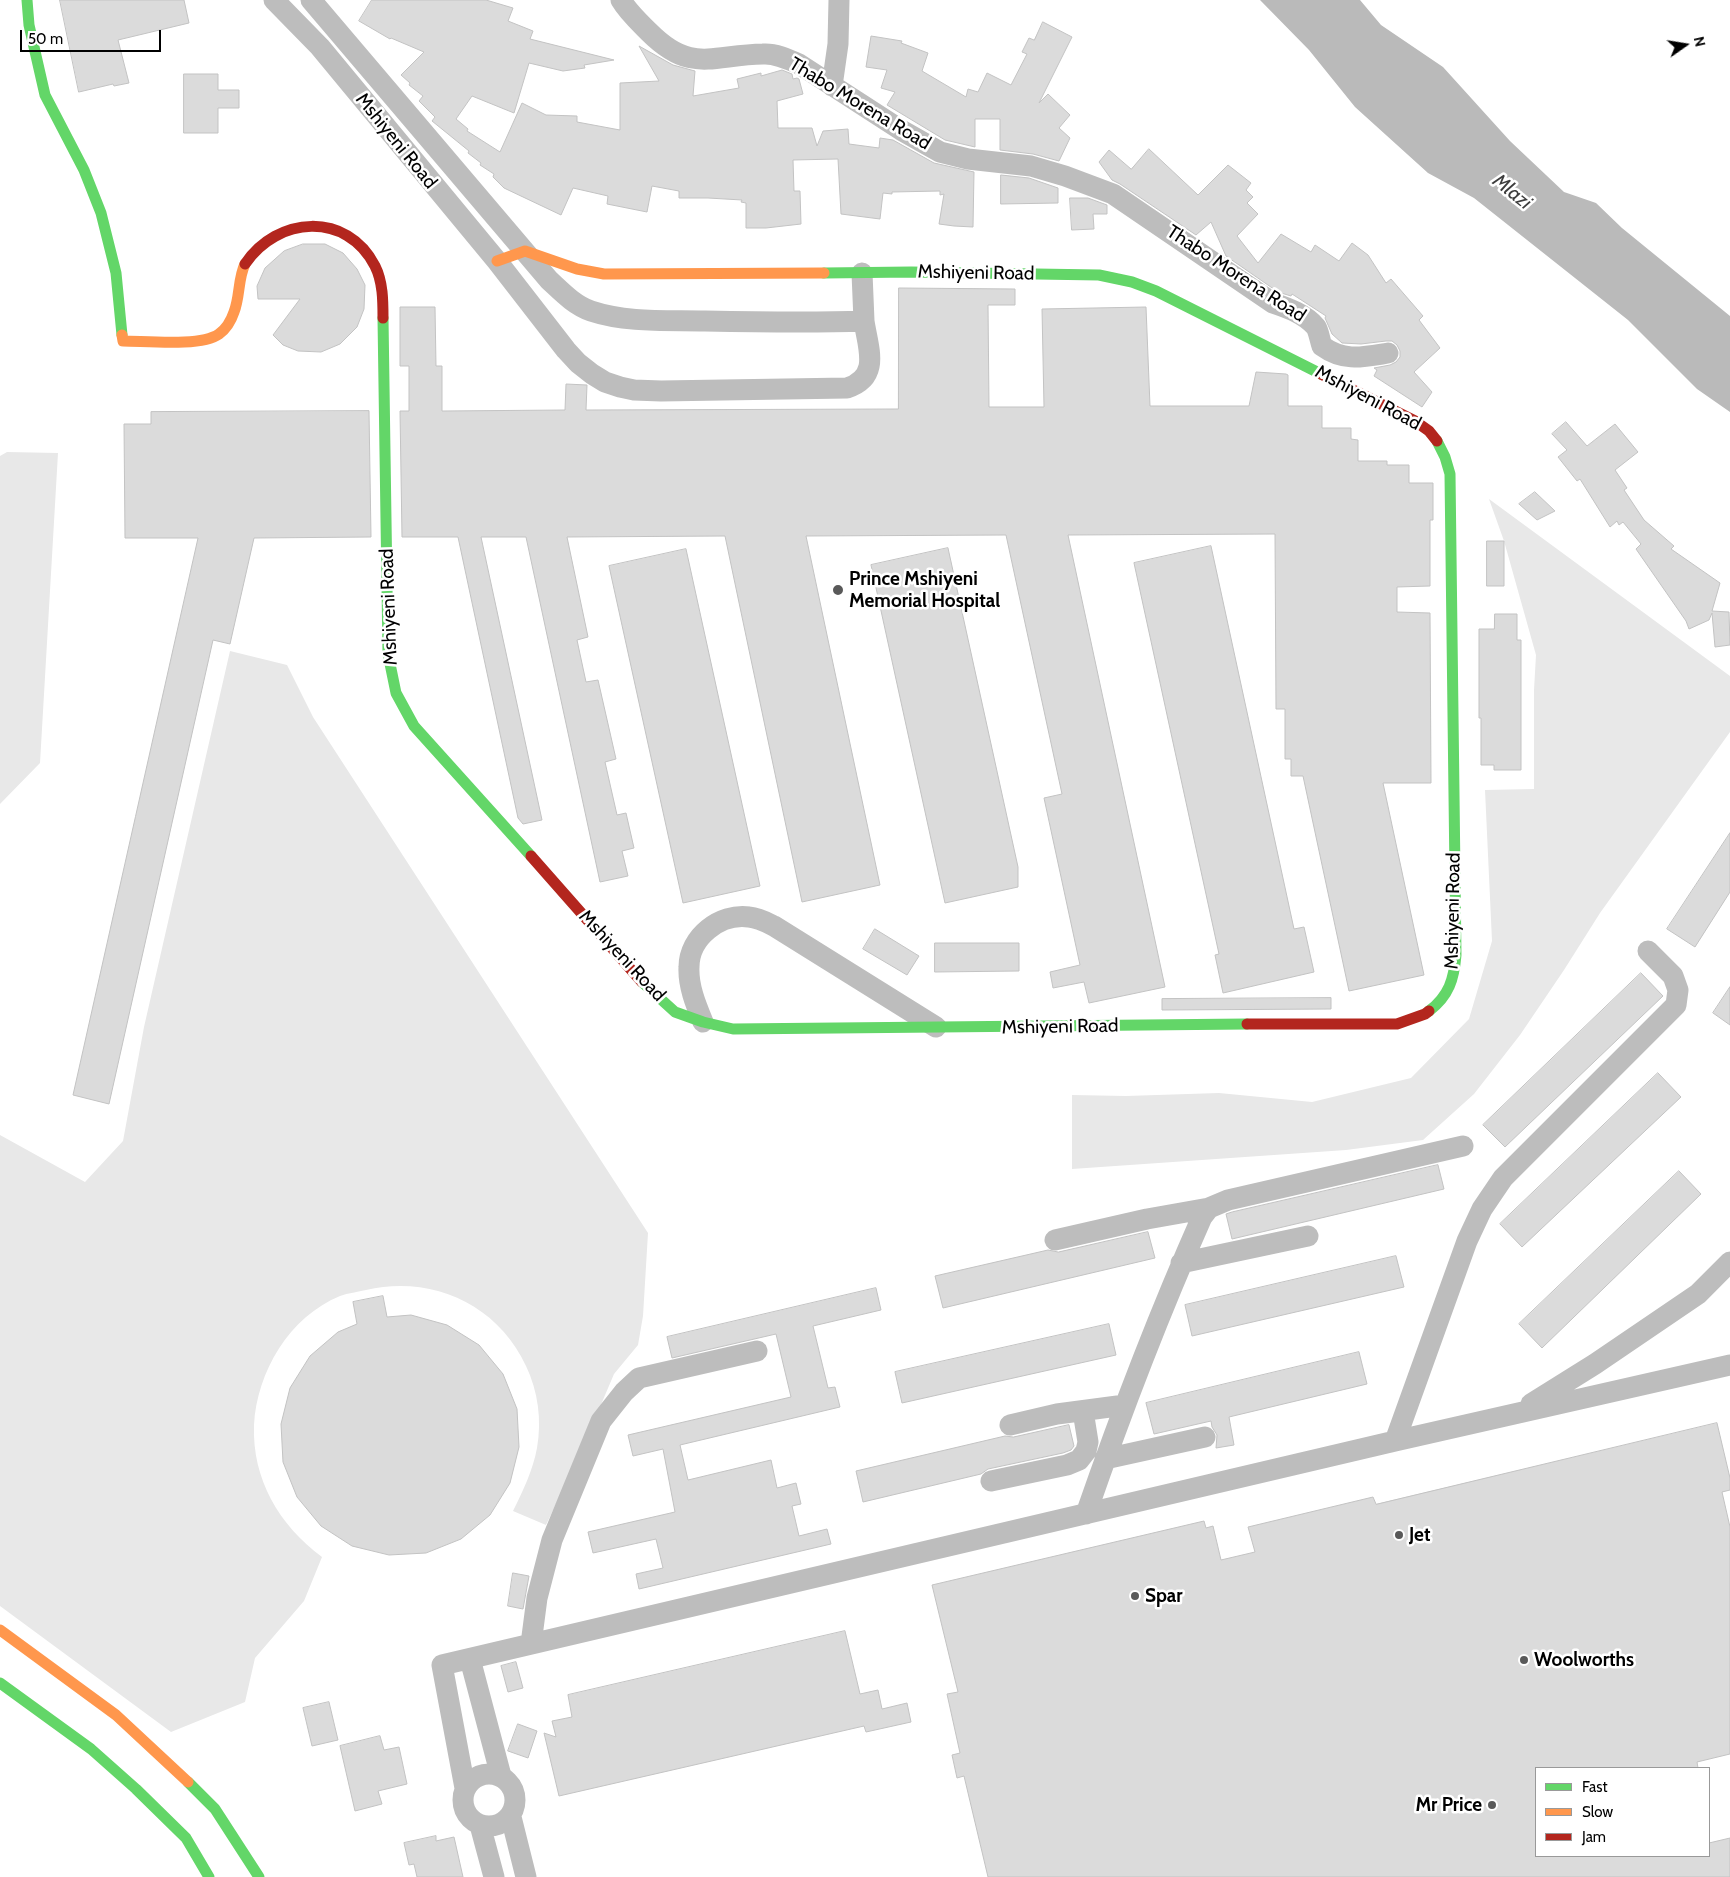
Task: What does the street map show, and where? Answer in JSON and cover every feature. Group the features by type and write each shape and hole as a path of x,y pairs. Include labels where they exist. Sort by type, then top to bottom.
{"street":[{"name":"Mshiyeni Road","path":"27,0 29,25 45,95 84,170 102,213 116,273 123,341 200,340 217,335 229,322 237,305 244,266 258,248 274,234 294,227 317,225 336,230 352,238 374,263 382,293 388,654 396,693 414,726 562,890 644,986 675,1012 703,1022 733,1029 1397,1024 1425,1014 1438,1004 1447,991 1454,975 1456,955 1450,474 1439,444 1429,431 1415,421 1191,308 1132,282 1099,275 862,273 604,274 577,269 524,251"},
{"name":"Mshiyeni Road","path":"274,0 320,47 405,152 498,261 578,363 605,382 634,390 847,388 862,382 870,363 864,321 862,273"},
{"path":"312,0 524,251 563,294 576,303 591,311 646,320 864,321"},
{"name":"Thabo Morena Road","path":"622,0 626,8 654,37 673,52 689,58 706,59 764,54 780,56 799,64 940,152 968,159 1031,166 1065,176 1113,194 1245,285 1273,303 1293,310 1304,317 1316,328 1322,346 1334,354 1357,358 1388,353"},
{"path":"832,86 838,44 839,0"},
{"path":"498,261 524,251"},
{"path":"703,1022 690,984 688,967 690,954 708,929 722,920 748,916 760,919 774,926 936,1027"},
{"path":"1395,1441 1467,1241 1482,1210 1503,1178 1676,1005 1678,990 1673,976 1648,951"},
{"path":"1055,1240 1208,1208 1228,1200 1255,1193 1463,1146"},
{"path":"1086,1514 1125,1405 1181,1263 1208,1208"},
{"path":"1181,1263 1308,1236"},
{"path":"1518,1413 1611,1354 1698,1294 1730,1262"},
{"path":"531,1644 537,1598 552,1540 601,1421 624,1392 640,1378 758,1351"},
{"path":"465,1788 474,1778 487,1773 501,1776 510,1783 516,1794 515,1807 511,1817 502,1824 491,1827 480,1825 470,1819 464,1808 465,1788 442,1665 1395,1441 1730,1365"},
{"path":"1010,1425 1057,1414 1125,1405"},
{"path":"991,1482 1068,1465 1079,1460 1086,1451 1088,1442 1083,1411"},
{"path":"1105,1460 1205,1437"},
{"path":"0,1630 116,1716 168,1762 215,1809 259,1877"},
{"path":"470,1659 501,1776"},
{"path":"0,1683 91,1749 136,1789 186,1838 209,1877"},
{"path":"511,1817 526,1877"},
{"path":"480,1825 494,1877"}],"shaded area":[{"path":"7,452 58,453 40,763 0,804 0,456"},
{"path":"1489,499 1730,676 1730,732 1600,913 1520,1035 1474,1094 1423,1140 1346,1150 1072,1169 1072,1095 1126,1096 1219,1093 1312,1102 1411,1078 1469,1019 1492,941 1485,790 1534,789 1536,655 1504,541"},
{"path":"230,651 287,665 313,717 648,1233 643,1316 638,1345 614,1374 586,1440 546,1525 513,1511 524,1488 537,1448 539,1416 533,1385 526,1366 514,1344 498,1326 480,1311 460,1299 438,1291 415,1287 391,1286 340,1296 322,1305 291,1332 269,1366 262,1385 256,1405 255,1445 263,1482 271,1499 293,1530 322,1557 304,1601 255,1658 245,1702 171,1732 0,1606 0,1135 85,1182 123,1141 144,1027"}],"water":[{"name":"Mlazi","path":"1260,0 1360,0 1381,25 1443,67 1510,141 1564,192 1596,203 1622,228 1730,316 1730,412 1697,389 1628,320 1474,198 1428,173 1355,107 1309,50"}],"building":[{"path":"60,0 184,0 189,23 118,40 129,83 114,86 113,84 79,92"},
{"path":"372,0 486,0 513,8 508,21 533,31 530,39 614,60 584,65 585,68 563,71 529,63 514,113 472,96 456,119 468,129 467,131 500,152 522,103 546,115 577,116 577,122 620,130 620,83 659,81 639,46 673,65 695,71 693,96 739,88 737,79 761,73 761,76 782,70 792,74 793,79 799,79 803,94 777,101 778,128 812,128 817,146 823,131 848,129 849,144 879,148 880,138 893,140 934,163 974,172 973,227 939,224 944,194 940,195 940,191 883,193 880,219 841,214 838,159 793,160 794,191 800,191 801,224 746,228 746,203 741,202 742,200 679,198 679,191 652,186 647,212 607,204 608,196 573,188 561,215 504,188 493,177 494,174 480,165 481,163 468,153 469,151 432,121 435,117 419,101 423,96 409,85 410,83 401,75 424,52 390,39 359,21"},
{"path":"1043,22 1072,37 1039,103 1048,94 1070,115 1059,128 1070,138 1059,161 1033,154 1000,150 1000,119 975,119 975,147 945,140 887,105 895,92 881,88 887,70 866,67 871,36 902,41 901,43 928,53 922,71 966,97 968,89 978,92 987,73 1011,85 1027,54 1022,52 1029,38 1034,40"},
{"path":"184,74 218,74 218,90 239,90 239,108 218,108 218,133 184,133"},
{"path":"1149,149 1198,195 1228,165 1251,183 1246,190 1253,197 1247,203 1258,214 1237,236 1258,263 1281,234 1311,252 1315,245 1339,261 1352,243 1368,255 1386,283 1391,279 1423,316 1419,320 1440,348 1414,372 1432,392 1422,407 1374,376 1377,370 1374,368 1390,365 1400,357 1397,345 1392,341 1361,344 1342,343 1332,334 1325,318 1326,316 1292,294 1291,296 1278,292 1226,256 1211,222 1196,235 1112,180 1099,162 1109,150 1131,169"},
{"path":"1001,175 1029,178 1058,188 1058,203 1001,204"},
{"path":"1070,198 1088,198 1107,205 1107,214 1093,214 1094,229 1072,230"},
{"path":"303,244 325,244 343,253 357,269 365,285 364,309 357,327 340,344 321,352 298,351 283,345 273,335 300,299 258,299 257,286 265,268 284,251"},
{"path":"899,288 1015,289 1015,305 988,305 989,407 1044,407 1042,309 1146,307 1150,406 1249,406 1256,372 1286,374 1288,375 1288,406 1322,406 1322,428 1351,428 1351,439 1358,440 1358,461 1387,461 1387,465 1409,465 1409,483 1433,483 1433,520 1430,520 1430,586 1397,587 1397,612 1430,613 1431,783 1383,783 1424,975 1349,991 1303,776 1291,776 1291,759 1285,759 1285,709 1276,709 1275,534 1068,535 1165,987 1089,1003 1084,982 1053,988 1050,972 1080,965 1044,798 1062,794 1006,535 806,536 880,885 802,902 725,536 567,537 588,637 577,640 586,682 598,680 616,759 605,762 617,815 626,813 634,848 622,851 628,876 600,882 526,537 481,537 542,820 523,824 518,818 458,537 402,537 400,411 409,411 409,366 400,366 400,307 435,307 436,366 442,366 442,411 565,410 566,384 587,385 586,410 898,409"},
{"path":"369,411 371,537 254,538 230,644 213,640 109,1104 73,1095 198,538 125,538 124,424 151,424 151,412"},
{"path":"1566,422 1587,446 1615,424 1638,452 1615,470 1627,488 1624,490 1644,520 1674,546 1671,549 1720,583 1712,611 1729,612 1730,645 1715,647 1712,613 1709,620 1689,629 1686,621 1636,549 1641,544 1623,522 1619,525 1617,521 1610,527 1580,479 1577,481 1558,457 1567,450 1552,434"},
{"path":"1535,492 1555,511 1537,520 1519,504"},
{"path":"1487,541 1504,541 1504,586 1487,586"},
{"path":"1211,546 1294,929 1304,927 1314,972 1223,993 1215,955 1219,954 1134,563"},
{"path":"948,548 1018,867 1018,887 945,903 871,565"},
{"path":"686,549 760,886 683,903 609,566"},
{"path":"1495,614 1517,614 1517,640 1521,640 1521,770 1494,770 1494,765 1481,765 1479,629 1494,629"},
{"path":"1730,833 1730,892 1695,947 1667,929"},
{"path":"875,929 919,956 907,975 863,949"},
{"path":"935,943 1019,943 1019,971 935,972"},
{"path":"1641,973 1663,996 1505,1147 1483,1125"},
{"path":"1730,987 1730,1025 1713,1013"},
{"path":"1331,998 1331,1009 1162,1010 1162,999"},
{"path":"1658,1073 1681,1097 1522,1247 1500,1224"},
{"path":"1438,1165 1444,1189 1232,1239 1226,1214"},
{"path":"1679,1171 1701,1194 1542,1348 1519,1324"},
{"path":"1148,1232 1155,1258 943,1308 935,1276 1048,1250 1058,1252"},
{"path":"1396,1256 1404,1287 1192,1336 1185,1305"},
{"path":"876,1288 881,1310 813,1326 828,1388 835,1387 840,1407 680,1445 688,1480 771,1460 777,1488 796,1483 801,1504 792,1506 799,1536 827,1529 831,1544 639,1589 636,1574 663,1568 656,1539 593,1553 588,1532 675,1512 663,1449 633,1456 628,1435 791,1397 776,1334 672,1358 667,1337"},
{"path":"383,1296 387,1317 411,1315 447,1325 479,1345 503,1374 517,1409 519,1447 510,1483 490,1515 461,1539 426,1553 389,1555 352,1546 321,1526 297,1497 283,1462 281,1424 290,1388 310,1356 338,1332 357,1324 353,1302"},
{"path":"1109,1324 1116,1355 902,1403 895,1372"},
{"path":"1359,1352 1367,1384 1229,1417 1234,1445 1216,1448 1217,1435 1211,1421 1154,1434 1146,1403"},
{"path":"1717,1423 1730,1478 1730,1490 1722,1492 1730,1527 1730,1754 1697,1762 1698,1767 1535,1767 1535,1857 1710,1857 1710,1843 1730,1838 1730,1877 988,1877 964,1776 957,1778 952,1755 960,1753 947,1694 958,1692 932,1585 1204,1521 1206,1528 1213,1526 1221,1560 1255,1552 1248,1527 1373,1497 1376,1504"},
{"path":"1069,1425 1074,1446 1071,1450 1063,1453 988,1469 981,1474 863,1502 856,1471 1005,1436 1013,1437"},
{"path":"513,1573 529,1576 523,1609 508,1606"},
{"path":"845,1631 860,1694 878,1690 882,1709 907,1703 911,1722 866,1732 864,1726 559,1796 544,1733 556,1737 552,1721 572,1717 568,1695"},
{"path":"516,1662 523,1688 508,1692 501,1666"},
{"path":"329,1702 338,1740 312,1746 303,1708"},
{"path":"518,1724 537,1731 528,1758 508,1751"},
{"path":"380,1736 384,1750 399,1747 407,1784 378,1791 382,1804 355,1811 340,1746"},
{"path":"436,1836 436,1841 454,1837 463,1877 417,1877 414,1864 409,1865 404,1843"}],"traffic: fast":[{"path":"27,0 29,25 45,95 84,170 101,213 116,273 122,335"},
{"path":"824,273 911,272 1099,275 1132,282 1156,291 1321,374"},
{"path":"383,318 388,654 396,693 414,726 531,856"},
{"path":"1429,1011 1446,993 1454,972 1456,955 1450,474 1445,457 1437,441"},
{"path":"642,982 675,1012 703,1022 733,1029 1247,1024"},
{"path":"0,1683 91,1749 136,1789 186,1838 209,1877"},
{"path":"188,1782 215,1809 259,1877"}],"traffic: slow":[{"path":"497,261 525,251 577,269 604,274 824,273"},
{"path":"122,335 123,341 187,342 200,341 219,334 230,322 233,315 245,264"},
{"path":"0,1630 116,1715 188,1782"}],"traffic: jam":[{"path":"245,264 259,248 275,236 293,229 312,226 330,229 347,236 363,248 375,266 381,285 383,318"},
{"path":"1321,374 1415,421 1429,431 1437,441"},
{"path":"531,856 642,982"},
{"path":"1247,1024 1397,1024 1429,1011"}],"place":[{"name":"Prince Mshiyeni Memorial Hospital","path":"838,590"},
{"name":"Jet","path":"1399,1535"},
{"name":"Spar","path":"1135,1596"},
{"name":"Woolworths","path":"1524,1660"},
{"name":"Mr Price","path":"1492,1805"}]}
